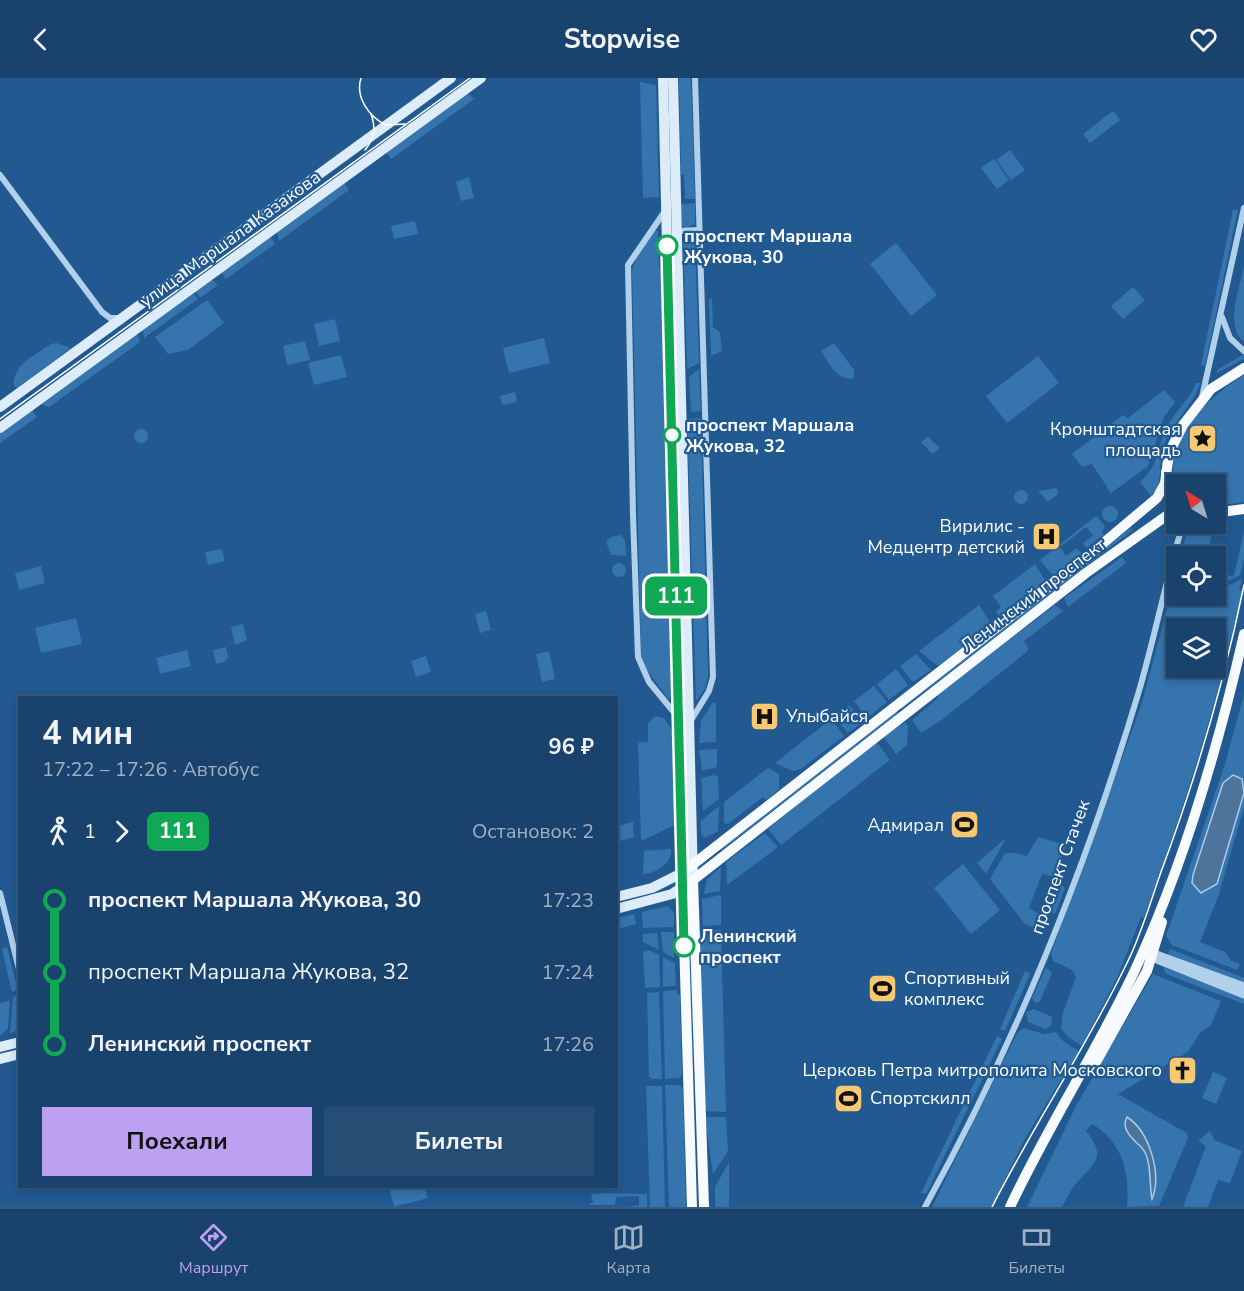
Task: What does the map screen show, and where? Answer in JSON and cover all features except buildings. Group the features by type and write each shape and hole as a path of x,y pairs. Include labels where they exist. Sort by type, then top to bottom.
{"main road":[{"name":"улица Маршала Казакова","path":"0,406 451,78"},
{"name":"улица Маршала Казакова","path":"0,428 481,78"},
{"path":"663,78 682,889 692,1207"},
{"path":"673,78 693,880 704,1207"},
{"path":"1166,472 1176,437 1201,399 1217,385 1244,368"},
{"name":"Ленинский проспект","path":"618,896 659,886 682,873 1088,556 1157,498 1164,487 1166,472"},
{"path":"1226,511 1244,509"},
{"name":"Ленинский проспект","path":"618,908 672,894 682,889 1086,573 1166,516"},
{"path":"1010,1207 1110,1021 1150,954 1223,719 1244,634"},
{"path":"1018,1207 1052,1138 1130,1003 1158,933 1209,790 1244,663"},
{"path":"0,1047 18,1042"},
{"path":"0,1059 18,1054"}],"street":[{"path":"690,722 709,691 713,677 695,78"},
{"path":"0,175 102,312 110,318 121,318"},
{"path":"1201,399 1244,208"},
{"path":"665,210 628,265 633,515 638,657 649,682 679,718"},
{"path":"677,231 699,230"},
{"path":"102,312 103,331"},
{"path":"1221,316 1230,338 1244,351"},
{"name":"проспект Стачек","path":"926,1207 1010,1036 1059,918 1139,690 1180,534"},
{"path":"0,893 18,965"},
{"path":"1150,954 1244,987"},
{"path":"1150,954 1244,994"}],"shaded area":[{"path":"679,78 691,78 695,199 685,199 684,175 681,174"},
{"path":"640,82 656,85 659,197 643,198"},
{"path":"468,93 474,99 391,159 386,152"},
{"path":"1113,111 1120,120 1090,143 1083,134"},
{"path":"1010,150 1025,170 1011,180 996,160"},
{"path":"994,159 1009,180 997,189 981,168"},
{"path":"469,177 474,198 461,201 456,182"},
{"path":"344,182 349,190 279,241 277,232"},
{"path":"695,203 695,224 686,228 681,225 681,204"},
{"path":"1233,210 1238,210 1205,366 1201,365"},
{"path":"415,221 418,234 394,239 391,226"},
{"path":"654,231 658,231 659,268 662,268 672,644 672,695 669,700 647,670 641,656 632,270 636,258"},
{"path":"690,234 695,237 699,363 687,369 683,238"},
{"path":"270,236 275,244 226,279 221,272"},
{"path":"896,243 937,295 911,316 870,264"},
{"path":"1244,266 1244,342 1238,335 1234,316"},
{"path":"211,279 218,285 200,298 195,291"},
{"path":"1133,287 1145,300 1123,319 1111,306"},
{"path":"194,294 198,299 144,338 143,328"},
{"path":"709,299 712,299 713,327 720,332 722,351 711,356"},
{"path":"207,300 224,323 188,350 168,354 155,337"},
{"path":"335,319 340,341 319,346 314,324"},
{"path":"135,334 138,335 140,342 49,407 39,403"},
{"path":"544,338 550,363 509,373 503,348"},
{"path":"305,341 310,360 287,365 283,346"},
{"path":"57,343 71,348 17,388 14,386 17,372 26,361 51,344"},
{"path":"834,343 854,370 854,378 838,374 821,351"},
{"path":"1244,354 1244,359 1217,373 1217,370"},
{"path":"341,355 347,377 314,385 308,363"},
{"path":"1038,356 1059,383 1007,423 986,396"},
{"path":"699,369 701,411 691,412 689,377"},
{"path":"1244,375 1244,502 1226,504 1226,474 1174,474 1173,468 1175,451 1192,420 1217,394"},
{"path":"1196,383 1200,383 1198,390 1163,448 1158,486 1151,496 1140,482 1155,462 1167,427"},
{"path":"1164,390 1175,402 1164,417 1148,466 1111,493 1092,464 1082,467 1072,454 1123,415 1128,418"},
{"path":"515,392 517,402 502,405 500,396"},
{"path":"31,409 37,417 0,443 0,432"},
{"path":"701,418 708,676 705,689 696,701 687,419"},
{"path":"141,429 146,431 148,436 146,441 141,443 136,441 134,436 136,431"},
{"path":"928,437 940,448 932,454 921,442"},
{"path":"1057,488 1058,494 1048,502 1038,491"},
{"path":"1021,490 1026,492 1028,497 1026,502 1021,504 1016,502 1014,497 1016,492"},
{"path":"1110,506 1118,514 1110,522 1102,514"},
{"path":"1096,516 1105,526 1102,532 1104,535 1086,548 1083,543 1093,535 1086,527 1060,547 1066,556 1077,548 1082,554 1053,576 1040,560"},
{"path":"1131,528 1133,530 902,709 901,707"},
{"path":"1244,532 1244,559 1240,575 1226,582 1226,575 1234,576"},
{"path":"1186,534 1212,534 1209,546 1184,546"},
{"path":"621,535 625,540 626,556 611,555 606,542 611,537"},
{"path":"222,549 225,561 208,565 205,552"},
{"path":"1122,557 1126,563 1068,607 1064,598"},
{"path":"616,563 622,563 626,570 622,577 616,577 612,573 612,567"},
{"path":"1035,564 1047,583 1001,618 996,612 1001,607 993,596"},
{"path":"41,566 45,583 19,590 15,573"},
{"path":"1242,579 1239,590 1242,591 1226,658 1226,618 1166,618 1166,678 1221,678 1199,756 1144,917 1141,917 1118,976 1082,1046 1068,1037 1061,1028 1062,1016 1076,977 1072,970 1053,961 1051,953 1142,703 1168,606 1226,606 1226,587"},
{"path":"979,605 992,625 938,666 919,651"},
{"path":"1055,605 1063,611 1024,641 1029,650 943,719 921,733 912,720 938,698 937,695"},
{"path":"486,611 491,630 480,633 475,614"},
{"path":"76,618 82,644 41,653 35,628"},
{"path":"243,624 247,640 235,645 231,627"},
{"path":"226,647 228,657 224,662 216,664 213,650"},
{"path":"187,650 191,666 160,674 156,658"},
{"path":"549,651 555,679 542,682 536,654"},
{"path":"916,654 931,670 913,682 900,666"},
{"path":"426,656 431,672 416,677 411,661"},
{"path":"896,669 908,685 889,700 877,684"},
{"path":"874,686 887,702 867,718 854,701"},
{"path":"1244,694 1244,807 1218,897 1200,942 1225,952 1231,961 1240,964 1237,970 1172,945 1166,936 1225,764"},
{"path":"713,702 716,704 716,742 699,743 701,721"},
{"path":"849,705 863,722 848,733 834,717"},
{"path":"896,711 898,713 722,850 720,848"},
{"path":"655,716 664,718 672,730 675,825 641,841 638,743 648,742 648,723"},
{"path":"831,719 844,736 801,769 793,771 775,763"},
{"path":"905,722 908,726 907,745 896,754 883,736 900,723 902,725"},
{"path":"876,741 890,760 781,845 768,829"},
{"path":"717,749 717,767 702,771 699,750"},
{"path":"768,768 779,774 779,789 766,800 763,797 728,824 724,823 724,802"},
{"path":"714,775 718,777 719,799 703,811 701,778"},
{"path":"1233,775 1242,779 1244,793 1217,884 1201,893 1192,883 1193,875 1223,783"},
{"path":"719,806 718,831 705,838 701,834 701,821"},
{"path":"633,822 634,837 618,842 618,826"},
{"path":"765,833 778,847 727,885 726,862"},
{"path":"1038,837 1066,845 1055,877 1042,874 1029,908 1043,916 1038,929 1025,924 990,879 1005,853 1027,856"},
{"path":"1006,838 986,874 977,863"},
{"path":"671,849 669,859 663,867 643,874 644,851"},
{"path":"963,864 1000,910 971,934 934,888"},
{"path":"721,867 720,891 704,894 707,879"},
{"path":"1061,884 1065,888 1055,914 1050,913"},
{"path":"721,895 721,925 703,926 702,899"},
{"path":"667,906 674,912 674,927 643,928 642,912"},
{"path":"634,914 636,924 618,929 618,918"},
{"path":"721,930 726,1112 705,1111 700,931"},
{"path":"661,932 674,932 674,958 663,952"},
{"path":"657,933 659,950 643,942 643,934"},
{"path":"7,947 18,990 12,992 2,949"},
{"path":"1170,949 1244,978 1244,984 1168,954"},
{"path":"649,950 659,955 660,987 645,988 643,952"},
{"path":"663,957 675,963 676,986 663,987"},
{"path":"1046,967 1052,973 1040,1001 1035,1003 1032,998"},
{"path":"1163,967 1244,998 1244,1004 1166,974"},
{"path":"1025,971 1030,974 1005,1031 1000,1029"},
{"path":"1153,974 1221,1001 1211,1025 1199,1034 1188,1052 1118,1094 1187,1133 1188,1138 1159,1206 1127,1207 1127,1183 1122,1160 1111,1140 1092,1124 1086,1131 1096,1148 1095,1161 1074,1186 1062,1207 1027,1207 1076,1106"},
{"path":"677,990 677,995 680,995 682,1075 679,1078 665,1079 663,991"},
{"path":"659,992 662,1079 652,1079 649,1076 647,993"},
{"path":"18,995 18,1030 10,1034 13,997"},
{"path":"10,1001 8,1028 0,1036 0,1003"},
{"path":"1034,1009 1052,1017 1051,1026 1045,1029 1028,1022 1026,1012"},
{"path":"1024,1028 1044,1034 1056,1032 1064,1042 1079,1051 1027,1135 991,1207 932,1207 1017,1033"},
{"path":"997,1036 1002,1039 926,1194 921,1193"},
{"path":"1213,1072 1227,1078 1216,1104 1202,1098"},
{"path":"665,1085 678,1085 683,1088 686,1207 669,1207"},
{"path":"646,1086 662,1086 665,1207 650,1207"},
{"path":"705,1117 726,1117 728,1151 713,1174"},
{"path":"1127,1117 1142,1133 1152,1155 1156,1178 1152,1199 1147,1159 1142,1148 1125,1126"},
{"path":"1210,1131 1214,1140 1242,1151 1230,1183 1218,1180 1208,1207 1183,1207 1206,1146 1198,1141"},
{"path":"729,1162 729,1207 715,1207 715,1187"},
{"path":"389,1188 425,1188 428,1198 394,1207"},
{"path":"591,1194 647,1194 647,1207 627,1207 639,1205 639,1196 616,1197 615,1205 588,1205 593,1202"}],"tram line":[{"path":"361,78 360,92 369,112 386,125 405,124"},
{"path":"0,419 470,78"},
{"path":"365,150 374,133 371,114"},
{"path":"992,1207 1094,1026 1136,943 1197,766 1228,658 1244,585"}],"bus line":[{"name":"111","path":"667,246 684,946"}],"place":[{"name":"проспект Маршала Жукова, 30","path":"667,246"},
{"name":"проспект Маршала Жукова, 32","path":"672,435"},
{"name":"Кронштадтская площадь","path":"1202,439"},
{"name":"Вирилис - Медцентр детский","path":"1046,536"},
{"name":"Улыбайся","path":"765,716"},
{"name":"Адмирал","path":"965,825"},
{"name":"Ленинский проспект","path":"684,946"},
{"name":"Спортивный комплекс","path":"883,988"},
{"name":"Церковь Петра митрополита Московского","path":"1183,1070"},
{"name":"Спортскилл","path":"849,1098"}]}
